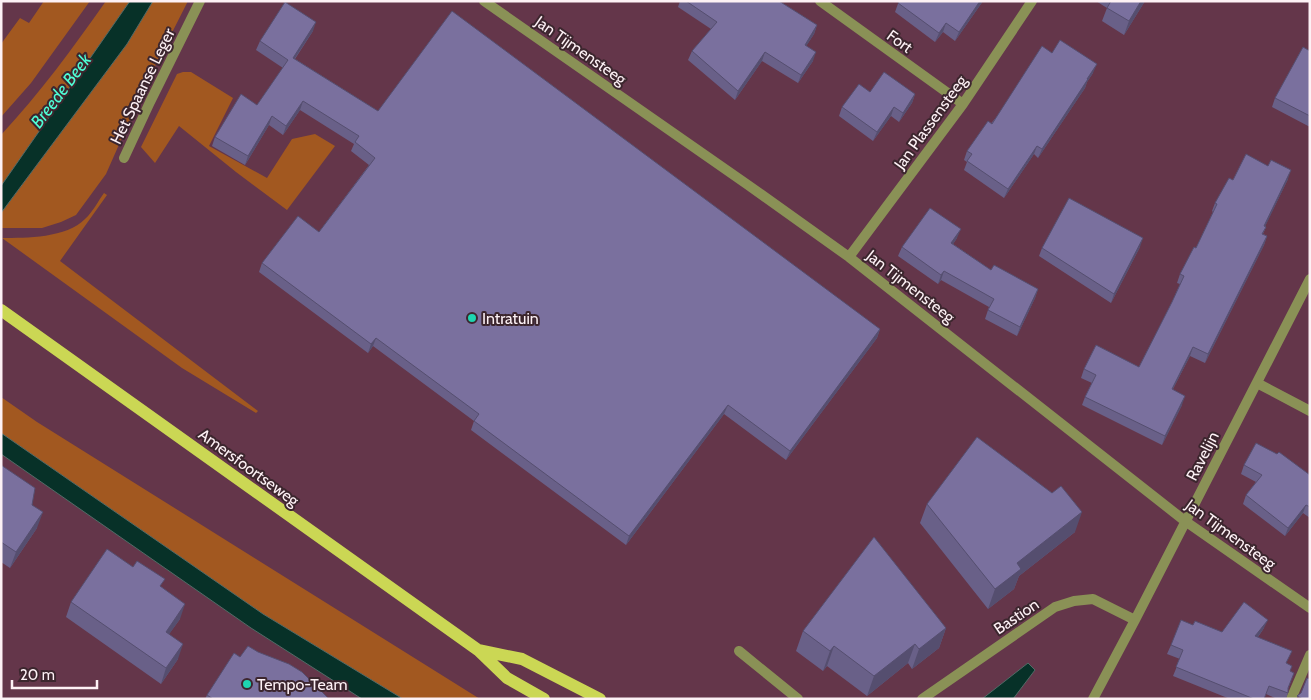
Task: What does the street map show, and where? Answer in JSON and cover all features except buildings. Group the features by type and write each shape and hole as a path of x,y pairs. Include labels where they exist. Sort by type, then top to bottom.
{"main road":[{"name":"Amersfoortseweg","path":"1,310 478,650 507,678 544,699"},
{"name":"Amersfoortseweg","path":"478,650 522,659 600,699"}],"street":[{"name":"Het Spaanse Leger","path":"124,158 200,1"},
{"name":"Jan Tijmensteeg","path":"484,1 849,257 1185,521 1310,608"},
{"name":"Fort","path":"820,1 963,104"},
{"name":"Jan Plassensteeg","path":"849,257 963,104 1032,1"},
{"name":"Ravelijn","path":"1093,699 1310,280"},
{"path":"1257,383 1310,411"},
{"name":"Bastion","path":"922,699 1055,607 1074,601 1093,599 1135,620"},
{"path":"739,651 798,699"},
{"path":"1291,699 1310,655"}],"shaded area":[{"path":"44,1 90,1 31,83 1,117 1,44 20,18 29,23"},
{"path":"106,1 130,1 1,186 1,135 56,70"},
{"path":"130,1 153,1 127,44 1,213 1,186"},
{"path":"153,1 188,1 144,88 106,174 76,215 42,228 1,228 1,213 127,44"},
{"path":"191,72 233,98 209,146 267,178 292,139 315,134 335,146 287,210 179,126 155,163 141,147 177,74"},
{"path":"104,193 107,195 60,261 258,411 256,413 182,368 2,238 46,236 68,230 88,216"},
{"path":"1,397 37,422 480,699 403,699 263,614 1,433"},
{"path":"1,433 263,614 403,699 362,699 251,628 1,454"},
{"path":"1028,663 1035,670 1013,699 982,699"}],"place":[{"name":"Intratuin","path":"472,318"},
{"name":"Tempo-Team","path":"247,684"}],"water label":[{"name":"Breede Beek","path":"61,91"}]}
